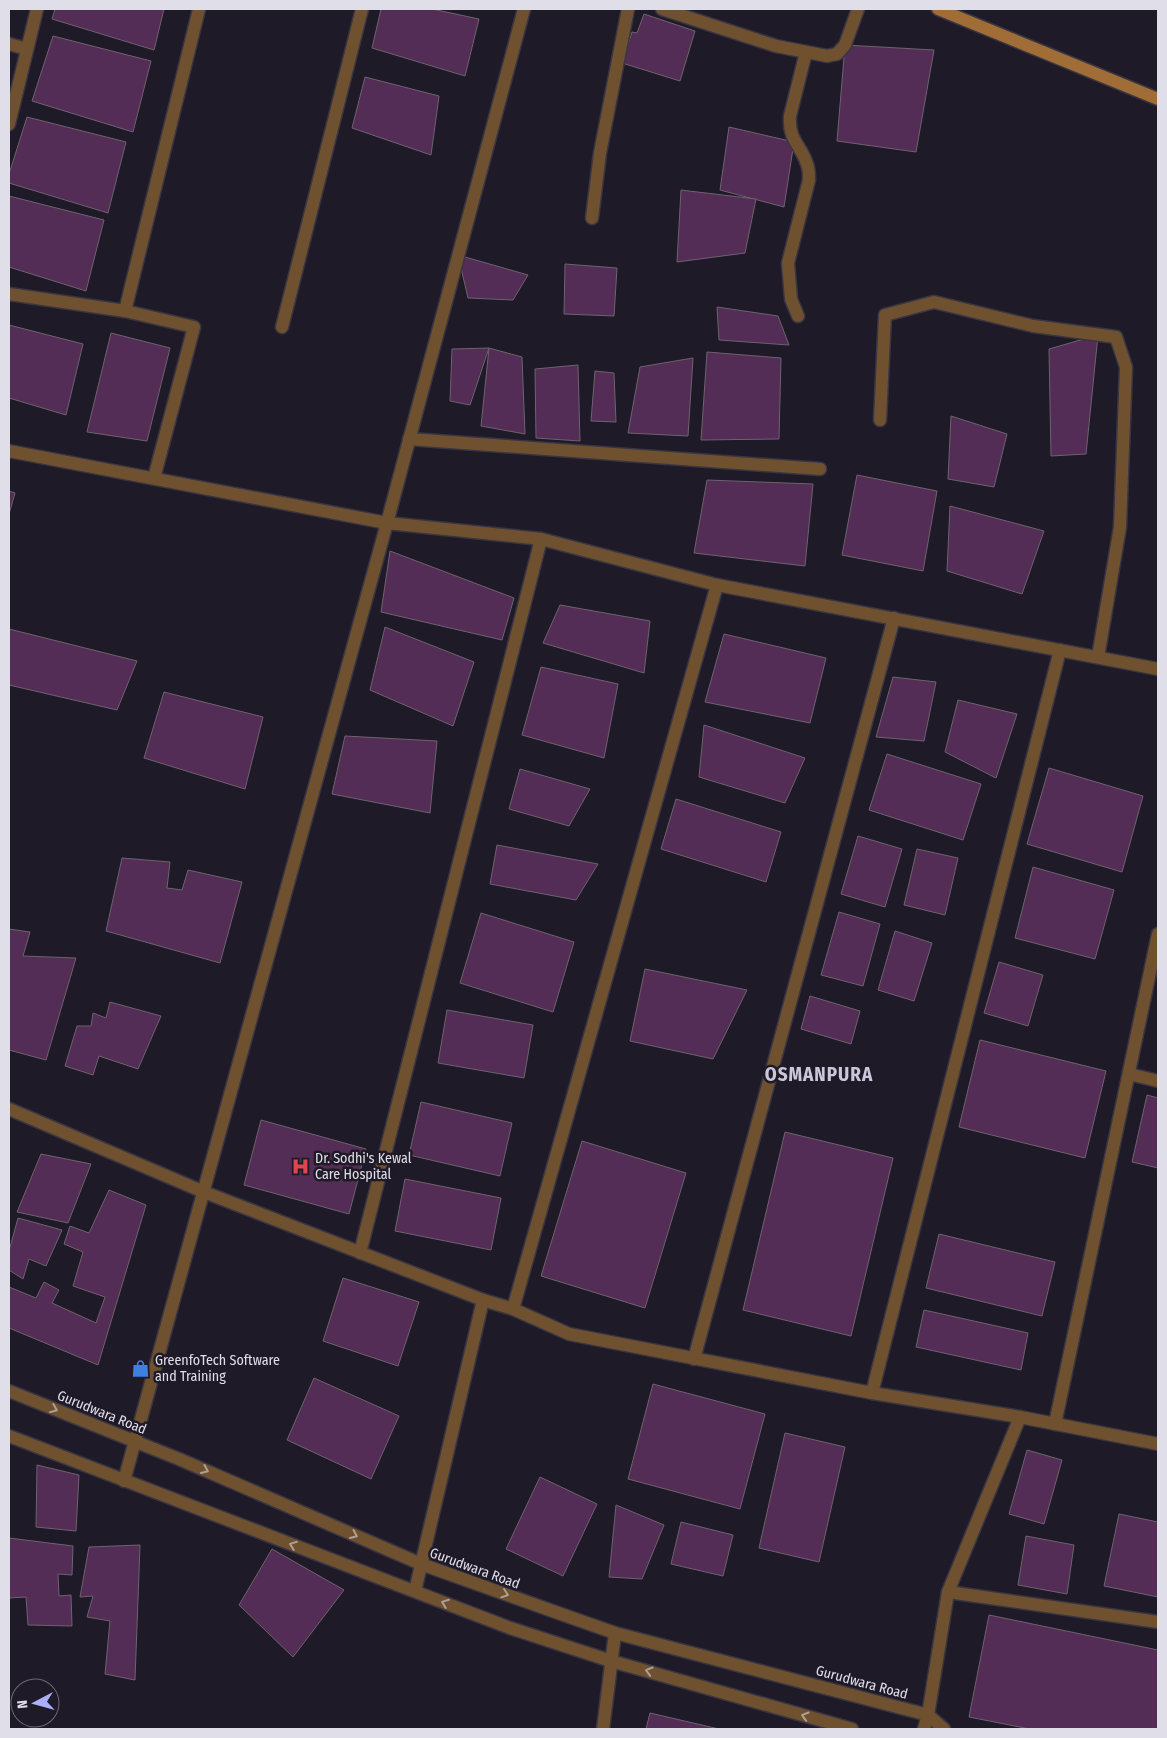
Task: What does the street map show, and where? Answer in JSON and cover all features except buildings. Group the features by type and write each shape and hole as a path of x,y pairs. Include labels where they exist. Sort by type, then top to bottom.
{"street":[{"path":"9,124 37,9"},
{"path":"125,311 199,9"},
{"path":"282,327 362,9"},
{"path":"124,1481 410,439 524,9"},
{"path":"592,218 600,153 628,9"},
{"path":"662,9 776,46 827,56 837,54 844,45 858,9"},
{"path":"938,9 1158,99"},
{"path":"9,44 27,49"},
{"path":"798,316 791,298 788,264 809,180 808,167 804,156 794,142 789,126 806,52"},
{"path":"9,294 125,311 194,327 154,478"},
{"path":"880,420 884,315 934,302 1033,326 1116,337 1126,367 1120,527 1098,657"},
{"path":"410,439 820,469"},
{"path":"9,451 387,523 541,539 717,585 1158,669"},
{"path":"360,1253 541,539"},
{"path":"513,1309 717,585"},
{"path":"694,1359 894,618"},
{"path":"872,1393 1060,650"},
{"path":"1055,1424 1158,934"},
{"path":"1129,1074 1158,1080"},
{"path":"9,1109 204,1192 483,1300 513,1309 569,1334 872,1393 1020,1417 1158,1444"},
{"path":"415,1591 483,1300"},
{"name":"Gurudwara Road","path":"9,1391 179,1459 420,1564 615,1633 928,1714 944,1729"},
{"path":"924,1729 948,1592 1020,1417"},
{"path":"9,1436 510,1628 611,1661 852,1729"},
{"path":"948,1592 1158,1622"},
{"path":"603,1729 615,1633"}],"place":[{"name":"Dr. Sodhi's Kewal Care Hospital","path":"301,1166"},
{"name":"GreenfoTech Software and Training","path":"141,1368"}],"district":[{"name":"OSMANPURA","path":"819,1074"}]}
